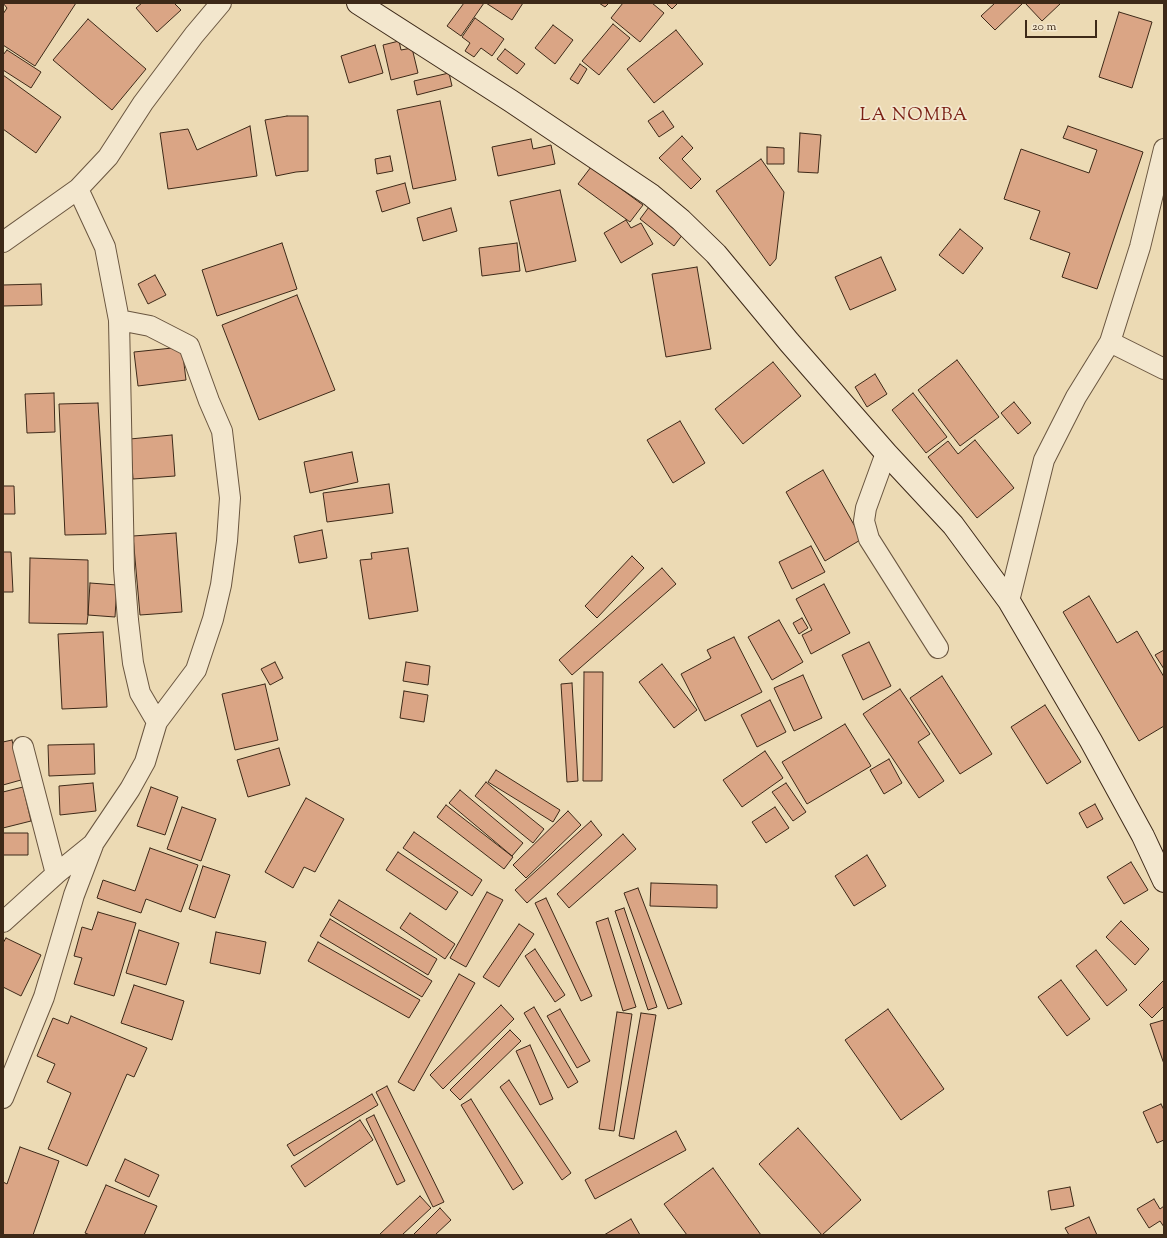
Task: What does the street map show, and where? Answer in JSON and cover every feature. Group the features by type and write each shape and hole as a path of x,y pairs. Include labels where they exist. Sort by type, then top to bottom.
{"street":[{"path":"3,242 78,189 108,157 143,103 194,35 221,3"},
{"path":"358,3 511,101 650,195 681,220 716,254 789,342 886,453 953,524 1009,601 1091,741 1143,836 1159,857 1164,881"},
{"path":"1009,601 1044,460 1076,397 1110,342 1140,247 1164,149"},
{"path":"78,189 105,247 119,320 124,569 132,663 140,693 157,722"},
{"path":"3,1098 44,997 74,895 93,844 130,790 145,762 157,722 196,670 213,619 221,585 227,542 230,498 222,431 209,401 189,346 150,326 119,320"},
{"path":"1110,342 1164,368"},
{"path":"886,453 866,508 864,521 869,539 938,648"},
{"path":"23,747 56,874"},
{"path":"3,922 56,874 93,844"}],"building":[{"path":"3,3 76,3 35,66 3,45 3,14 7,8"},
{"path":"142,3 174,3 181,10 157,32 136,8"},
{"path":"464,3 484,3 461,36 447,26"},
{"path":"486,3 523,3 512,20"},
{"path":"599,3 609,3 605,7"},
{"path":"623,3 652,3 664,13 640,42 611,18"},
{"path":"666,3 678,3 672,9"},
{"path":"995,3 1023,3 995,30 981,16"},
{"path":"1025,3 1061,3 1042,21"},
{"path":"1119,12 1152,22 1132,88 1099,77"},
{"path":"475,18 504,39 492,56 481,48 474,57 465,51 470,43 462,37"},
{"path":"88,19 146,69 112,110 53,60"},
{"path":"613,24 630,38 599,75 582,61"},
{"path":"553,25 573,40 555,64 535,48"},
{"path":"676,30 703,64 654,103 627,69"},
{"path":"399,41 401,50 412,48 418,73 391,80 383,45"},
{"path":"375,45 383,73 349,83 341,56"},
{"path":"505,49 525,64 517,74 497,59"},
{"path":"7,50 41,72 31,88 3,70 3,55"},
{"path":"580,64 587,69 578,84 570,79"},
{"path":"449,73 452,86 417,95 414,81"},
{"path":"3,75 61,117 36,153 3,129"},
{"path":"440,101 456,180 413,189 397,110"},
{"path":"663,111 674,127 659,137 648,121"},
{"path":"287,116 308,116 308,171 276,176 265,120"},
{"path":"250,126 257,176 168,189 160,133 188,129 197,150"},
{"path":"1068,126 1143,152 1097,289 1062,277 1070,253 1030,239 1040,211 1004,199 1021,149 1089,173 1097,150 1063,138"},
{"path":"800,133 821,135 818,173 798,172"},
{"path":"682,136 693,148 682,159 701,179 691,189 659,158"},
{"path":"531,139 533,149 551,145 555,164 498,176 492,147"},
{"path":"767,147 784,148 784,164 767,164"},
{"path":"390,156 393,171 377,174 375,159"},
{"path":"761,159 784,192 776,259 770,266 716,191"},
{"path":"591,167 643,205 630,222 578,184"},
{"path":"405,183 410,203 382,212 376,191"},
{"path":"560,190 576,261 526,272 510,201"},
{"path":"649,207 683,234 674,246 640,219"},
{"path":"451,208 457,231 423,241 417,218"},
{"path":"626,220 631,228 641,223 653,244 621,263 604,233"},
{"path":"960,229 983,248 963,274 939,255"},
{"path":"282,243 297,289 217,316 202,270"},
{"path":"517,243 520,271 482,276 479,248"},
{"path":"881,257 896,290 850,310 835,277"},
{"path":"697,267 711,349 666,357 652,274"},
{"path":"155,275 166,295 148,304 138,284"},
{"path":"41,284 42,305 3,306 3,285"},
{"path":"297,295 335,390 259,420 222,325"},
{"path":"182,347 186,380 138,386 134,352"},
{"path":"957,360 999,417 960,446 918,390"},
{"path":"773,362 801,396 743,444 715,409"},
{"path":"875,374 887,394 867,407 855,387"},
{"path":"54,393 55,432 27,433 25,394"},
{"path":"913,393 947,437 926,453 892,410"},
{"path":"1014,402 1031,423 1018,434 1001,413"},
{"path":"98,403 106,534 65,535 59,404"},
{"path":"680,421 705,463 673,483 647,440"},
{"path":"172,435 175,476 133,479 130,439"},
{"path":"975,440 1014,488 977,518 928,457 948,441 958,454"},
{"path":"352,452 358,482 310,493 304,462"},
{"path":"823,470 862,539 825,561 786,492"},
{"path":"389,484 393,513 327,522 323,493"},
{"path":"3,486 14,486 15,514 3,514"},
{"path":"322,530 327,558 299,563 294,536"},
{"path":"176,533 182,612 140,615 133,536"},
{"path":"811,546 825,572 792,589 779,562"},
{"path":"408,548 418,611 369,619 360,560 372,559 371,553"},
{"path":"3,552 11,552 13,592 3,592"},
{"path":"632,556 644,568 597,618 585,606"},
{"path":"30,558 88,560 87,624 29,623"},
{"path":"662,568 676,584 572,675 559,660"},
{"path":"90,583 117,585 115,617 88,615"},
{"path":"824,584 850,633 811,654 802,635 812,630 796,599"},
{"path":"1089,596 1117,643 1137,631 1164,677 1164,726 1139,741 1063,612"},
{"path":"802,618 808,628 799,634 793,623"},
{"path":"779,620 803,662 772,680 748,637"},
{"path":"103,632 107,707 62,709 58,634"},
{"path":"734,637 762,692 705,721 681,674 711,658 707,650"},
{"path":"869,642 891,686 863,700 842,655"},
{"path":"1164,650 1164,669 1155,655"},
{"path":"275,662 283,678 270,685 261,669"},
{"path":"406,662 430,666 428,685 403,681"},
{"path":"662,664 697,710 674,728 639,682"},
{"path":"584,672 603,672 602,781 583,781"},
{"path":"803,675 822,718 794,731 774,688"},
{"path":"942,676 992,754 960,774 910,698"},
{"path":"572,683 578,781 567,782 561,684"},
{"path":"265,684 278,740 235,750 222,694"},
{"path":"900,689 930,734 918,742 944,781 919,798 863,714"},
{"path":"404,691 428,695 424,722 400,718"},
{"path":"770,700 786,732 757,747 741,715"},
{"path":"1045,705 1081,762 1047,784 1011,727"},
{"path":"845,724 871,766 807,804 782,762"},
{"path":"12,740 21,780 3,785 3,742"},
{"path":"94,744 95,774 49,776 48,745"},
{"path":"279,748 290,785 248,797 237,760"},
{"path":"765,751 783,778 742,807 723,780"},
{"path":"889,759 902,783 884,794 870,770"},
{"path":"496,770 560,810 553,822 488,782"},
{"path":"486,782 544,829 533,843 475,796"},
{"path":"93,783 96,811 60,815 59,786"},
{"path":"786,783 806,812 793,821 772,792"},
{"path":"23,787 31,821 3,828 3,792"},
{"path":"151,787 178,797 165,835 137,826"},
{"path":"460,790 523,843 512,856 449,803"},
{"path":"306,798 344,819 315,872 304,867 293,888 265,872"},
{"path":"1095,804 1103,819 1087,828 1079,813"},
{"path":"446,805 513,857 504,869 437,817"},
{"path":"182,807 216,819 201,861 167,849"},
{"path":"775,807 789,828 766,843 752,822"},
{"path":"568,811 581,825 526,878 513,865"},
{"path":"591,821 602,835 527,903 515,890"},
{"path":"414,832 482,880 472,896 403,848"},
{"path":"3,833 28,833 28,855 3,855"},
{"path":"623,834 636,849 569,908 557,894"},
{"path":"150,848 198,865 181,912 146,899 141,913 97,898 103,880 135,891"},
{"path":"398,852 458,892 446,910 386,870"},
{"path":"867,855 886,886 854,906 835,876"},
{"path":"1131,862 1148,890 1124,904 1107,877"},
{"path":"203,866 230,875 215,918 189,909"},
{"path":"651,883 717,885 717,908 650,906"},
{"path":"638,888 682,1004 668,1009 624,893"},
{"path":"487,892 503,900 466,967 450,958"},
{"path":"546,898 592,996 581,1001 535,903"},
{"path":"339,900 437,959 428,975 330,915"},
{"path":"624,908 657,1007 648,1010 615,911"},
{"path":"98,912 136,923 114,996 74,984 82,958 74,956 82,927 92,930"},
{"path":"410,913 455,944 445,959 400,928"},
{"path":"608,918 636,1007 623,1011 596,922"},
{"path":"330,919 432,981 422,997 320,936"},
{"path":"1121,921 1149,949 1135,965 1106,937"},
{"path":"519,924 534,934 499,987 483,977"},
{"path":"139,930 179,943 166,985 126,973"},
{"path":"216,932 266,942 260,974 210,963"},
{"path":"6,938 41,955 21,996 3,987 3,943"},
{"path":"318,942 420,1000 409,1018 308,961"},
{"path":"535,949 565,995 555,1002 525,956"},
{"path":"1096,950 1127,990 1107,1006 1076,966"},
{"path":"459,974 475,983 414,1091 398,1082"},
{"path":"1061,980 1090,1019 1067,1036 1038,997"},
{"path":"1164,980 1164,1006 1152,1018 1139,1005"},
{"path":"134,985 184,1001 172,1040 121,1023"},
{"path":"501,1005 514,1019 443,1089 430,1075"},
{"path":"534,1007 578,1082 568,1088 524,1013"},
{"path":"560,1009 590,1061 577,1068 547,1016"},
{"path":"888,1009 944,1089 901,1120 845,1040"},
{"path":"617,1012 632,1014 614,1131 599,1129"},
{"path":"641,1013 656,1015 634,1139 619,1136"},
{"path":"71,1016 147,1048 134,1077 127,1074 87,1166 48,1149 71,1093 47,1082 55,1064 37,1056 53,1018 68,1024"},
{"path":"1164,1020 1164,1064 1150,1024"},
{"path":"510,1030 521,1041 460,1100 450,1090"},
{"path":"530,1045 553,1099 540,1105 516,1051"},
{"path":"509,1080 571,1173 562,1180 500,1087"},
{"path":"387,1086 444,1202 433,1207 376,1092"},
{"path":"372,1094 378,1105 294,1156 287,1145"},
{"path":"471,1099 523,1183 513,1190 461,1105"},
{"path":"1161,1104 1164,1110 1164,1140 1157,1143 1143,1112"},
{"path":"374,1115 405,1181 397,1185 366,1119"},
{"path":"360,1120 373,1140 305,1187 291,1166"},
{"path":"798,1128 861,1200 822,1235 759,1164"},
{"path":"676,1131 686,1150 595,1199 585,1180"},
{"path":"20,1147 59,1161 33,1235 3,1235 3,1182 7,1184"},
{"path":"125,1159 159,1175 149,1197 115,1181"},
{"path":"713,1168 761,1235 687,1235 664,1204"},
{"path":"106,1185 157,1206 144,1235 90,1235 85,1233"},
{"path":"1070,1187 1074,1206 1051,1210 1048,1191"},
{"path":"420,1196 431,1208 402,1235 379,1235"},
{"path":"1154,1199 1160,1209 1164,1206 1164,1227 1160,1221 1149,1228 1137,1209"},
{"path":"440,1208 451,1220 435,1235 413,1235"},
{"path":"1089,1217 1097,1235 1069,1235 1065,1228"},
{"path":"631,1219 640,1235 604,1235"}],"district":[{"name":"LA NOMBA","path":"914,117"}]}
